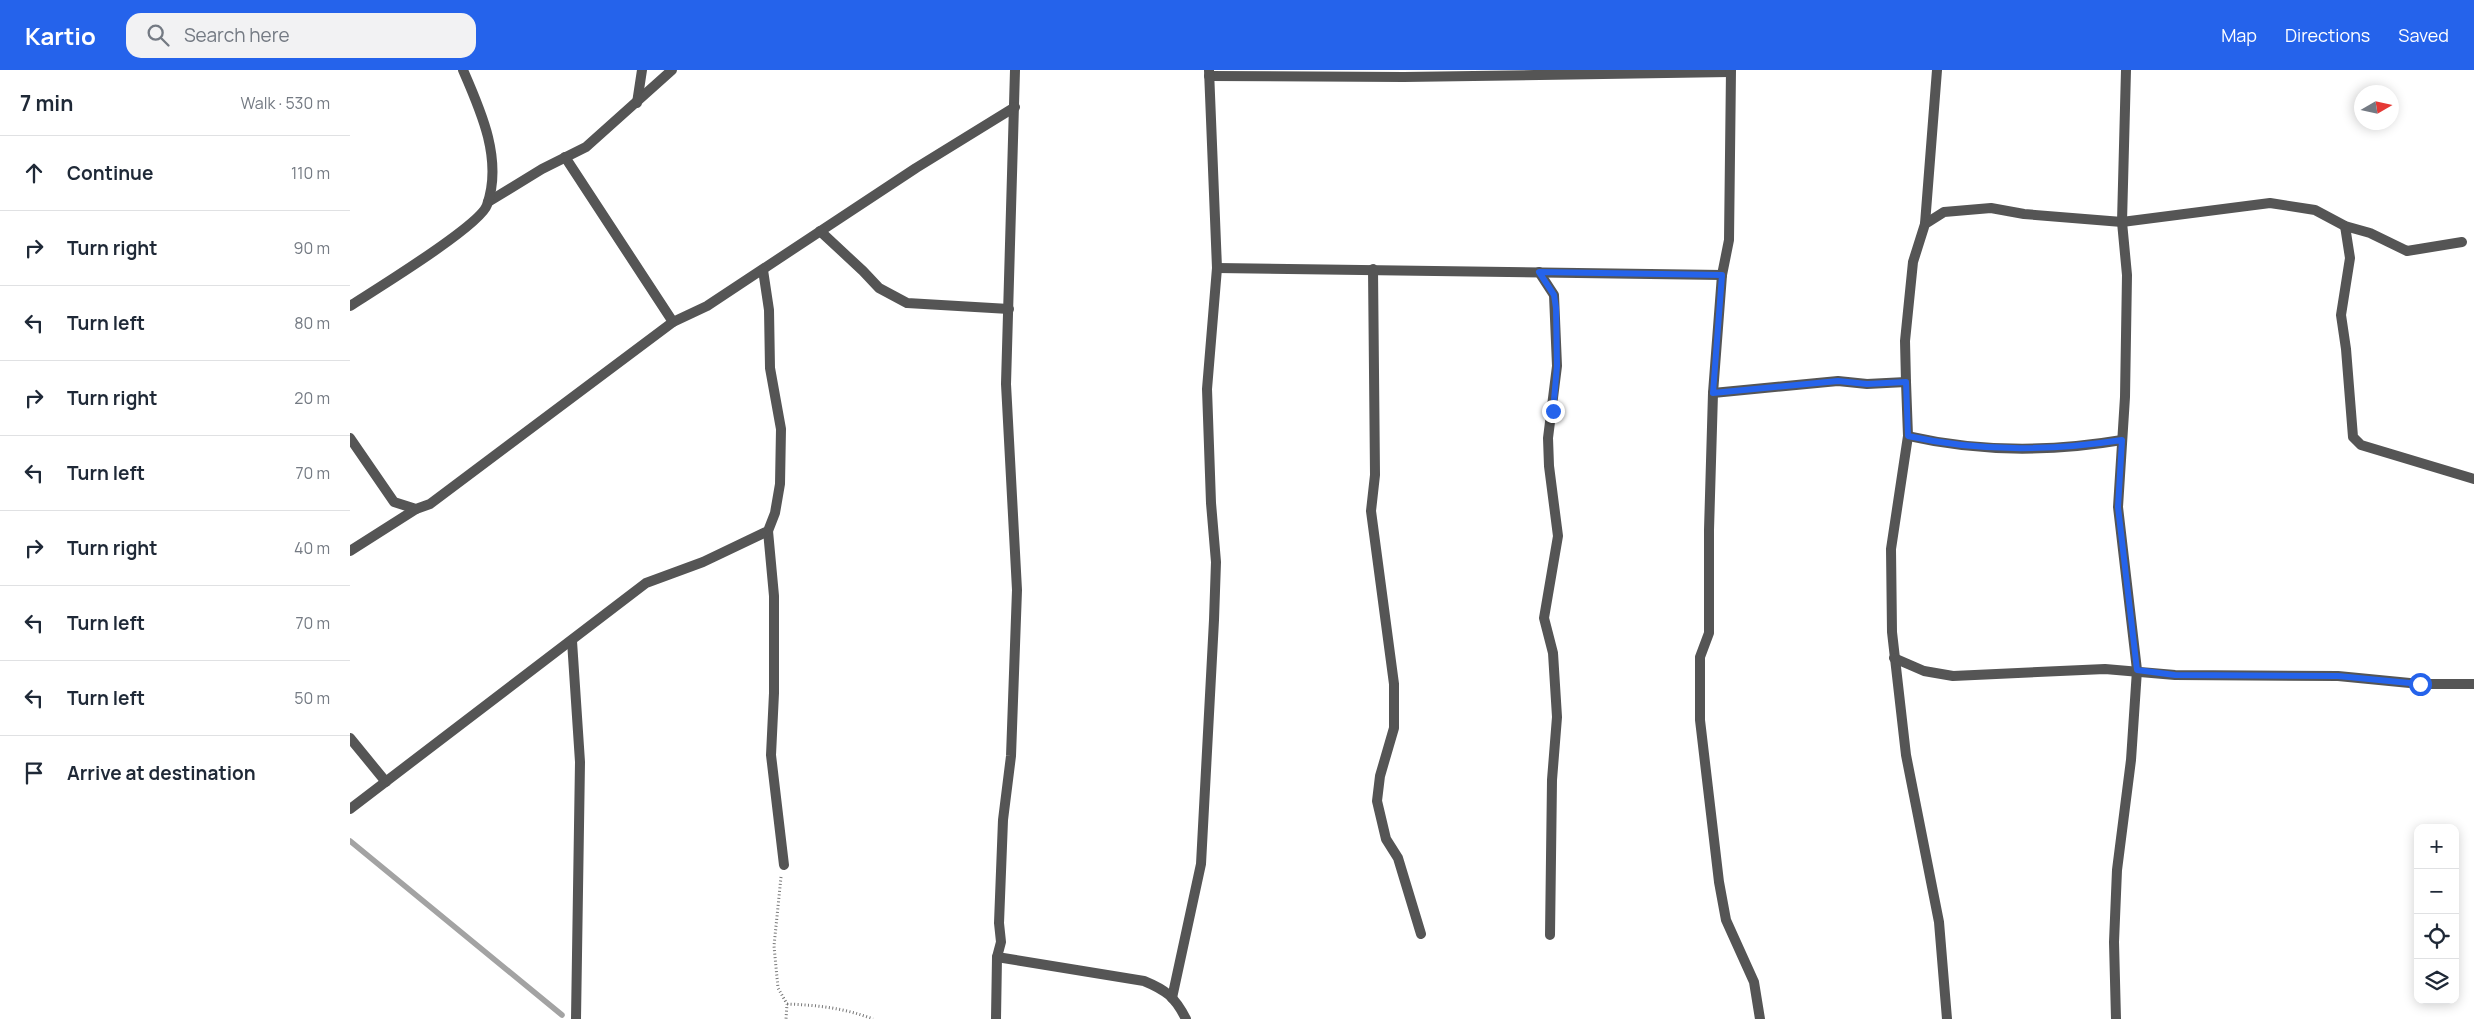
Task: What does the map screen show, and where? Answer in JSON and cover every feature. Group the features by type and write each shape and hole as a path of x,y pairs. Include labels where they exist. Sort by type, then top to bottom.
{"street":[{"path":"350,306 462,231 487,208 493,176 485,122 464,70"},
{"path":"637,103 642,70"},
{"path":"488,202 586,146 622,112 637,103 672,70"},
{"path":"996,1019 1003,820 1011,756 1017,590 1006,384 1015,70"},
{"path":"1936,70 1925,224 1913,262 1906,341 1908,436 1891,549 1894,658 1906,755 1939,922 1947,1019"},
{"path":"2116,1019 2114,942 2117,870 2131,760 2137,670 2118,507 2125,397 2128,275 2122,222 2126,70"},
{"path":"1172,998 1200,864 1216,572 1208,389 1217,268 1209,73 1730,71 1729,240 1722,275 1713,393 1708,530 1709,633 1700,657 1700,720 1722,901 1726,920 1754,982 1760,1019"},
{"path":"350,551 416,510 430,504 673,322 707,306 916,168 1015,107"},
{"path":"565,158 673,322"},
{"path":"1925,224 1944,212 1991,208 2024,214 2122,222 2270,203 2294,205 2315,210 2346,226 2370,234 2407,251 2462,242"},
{"path":"2346,226 2350,258 2341,315 2346,348 2353,438 2361,445 2474,479"},
{"path":"820,231 879,288 907,303 1009,309"},
{"path":"1217,268 1722,275"},
{"path":"1373,269 1375,475 1371,511 1394,684 1394,728 1380,776 1377,801 1386,839 1398,858 1421,934"},
{"path":"763,270 769,310 770,368 781,429 780,484 775,513 768,531 774,596 774,693 771,755 783,861"},
{"path":"1539,272 1554,295 1557,366 1548,438 1549,466 1558,536 1544,618 1553,653 1557,717 1552,780 1550,935"},
{"path":"1713,393 1838,381 1867,384 1906,382"},
{"path":"1908,436 1944,443 2025,449 2085,446 2122,440"},
{"path":"350,438 394,502 416,510"},
{"path":"350,809 646,583 703,562 768,531"},
{"path":"572,641 580,762 576,1019"},
{"path":"1894,658 1924,671 1953,676 2105,669 2137,670 2175,675 2338,676 2420,684 2472,686"},
{"path":"350,738 386,782"},
{"path":"997,957 1144,982 1164,990 1172,998 1186,1019"}],"path":[{"path":"783,861 774,946 778,988 787,1004 786,1019"},
{"path":"787,1004 824,1005 855,1012 873,1019"}],"waterway":[{"path":"350,841 562,1015"}],"route":[{"path":"1553,411 1557,366 1556,308 1554,295 1539,272 1722,275 1713,393 1838,381 1867,384 1906,382 1908,436 1944,443 2025,449 2085,446 2122,440 2118,481 2118,507 2137,670 2175,675 2262,674 2338,676 2420,684"}]}
